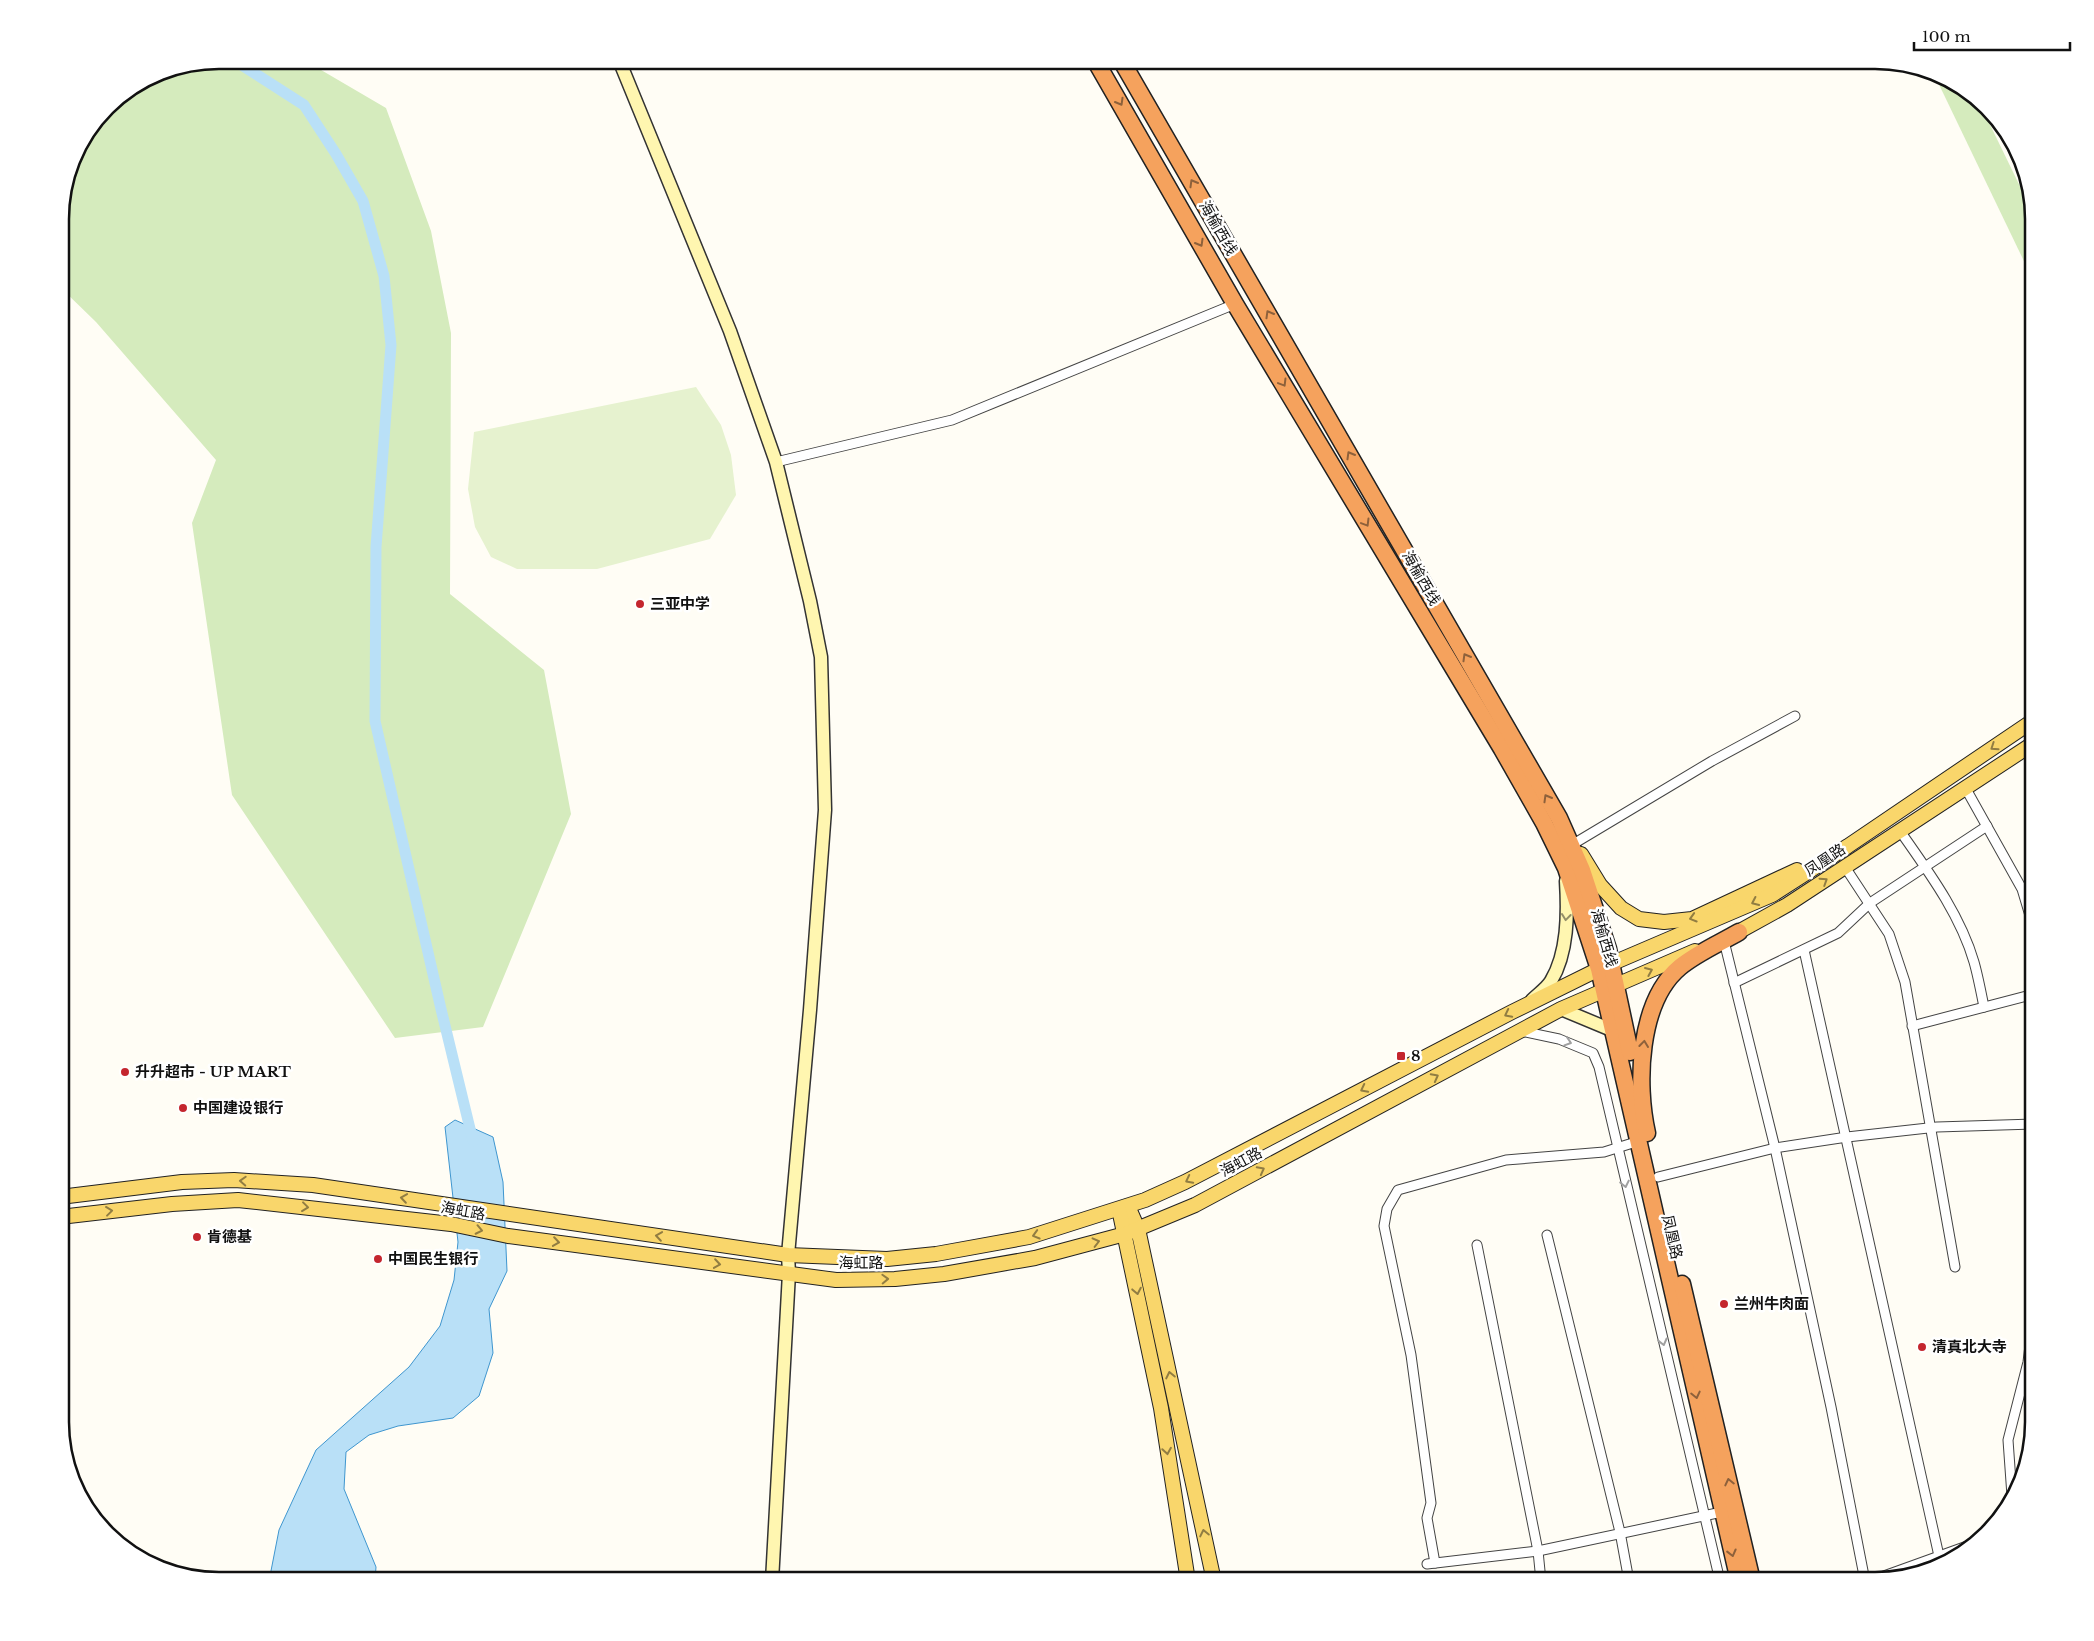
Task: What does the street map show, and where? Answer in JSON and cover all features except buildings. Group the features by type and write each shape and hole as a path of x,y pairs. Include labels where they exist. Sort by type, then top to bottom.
{"highway":[{"name":"海榆西线","path":"1100,69 1235,304 1544,823 1566,868 1605,967"},
{"name":"海榆西线","path":"1126,69 1559,818 1582,870 1643,1134"},
{"name":"凤凰路","path":"1737,1572 1722,1512 1643,1134 1641,1091 1646,1024 1663,988 1679,967 1740,932"},
{"name":"海榆西线","path":"1609,1006 1610,987"},
{"name":"凤凰路","path":"1609,1006 1614,1032 1643,1134 1658,1177 1750,1572"}],"main road":[{"name":"凤凰路","path":"1605,967 1772,895 2025,726"},
{"name":"凤凰路","path":"1610,987 1740,932 1787,905 2025,750"},
{"path":"1559,818 1600,885 1621,908 1639,919 1664,922 1692,920 1848,846"},
{"name":"海虹路","path":"69,1196 182,1182 234,1180 313,1184 788,1255 887,1259 936,1254 1029,1237 1123,1208 1185,1182 1528,1004 1605,967"},
{"name":"海虹路","path":"69,1216 172,1204 238,1200 450,1224 508,1236 854,1281 944,1274 1035,1258 1132,1232 1195,1205 1561,1009 1610,987"},
{"path":"1123,1208 1132,1232 1212,1572"},
{"path":"1132,1232 1187,1572"}],"street":[{"path":"623,69 730,331 776,462 810,601 821,658 825,800 810,1010 788,1255 789,1273 772,1572"},
{"path":"776,462 952,420 1235,304"},
{"path":"1575,844 1712,761 1795,716"},
{"path":"1966,789 2022,889 2025,899"},
{"path":"1734,983 1838,933 1870,903 1987,826"},
{"path":"1900,831 1935,883 1970,953 1984,1007"},
{"path":"1845,867 1889,934 1905,982 1929,1128 1955,1267"},
{"path":"1528,1004 1550,982 1560,960 1568,906 1566,868"},
{"path":"1724,941 1775,1148 1831,1406 1863,1572"},
{"path":"1804,950 1939,1556"},
{"path":"1912,1026 2025,996"},
{"path":"1561,1009 1614,1032"},
{"path":"1521,1031 1559,1039 1593,1052 1618,1148 1718,1572"},
{"path":"1658,1177 1775,1148 1846,1137 1929,1128 2025,1124"},
{"path":"1643,1134 1618,1148 1604,1152 1506,1160 1398,1190 1387,1209 1384,1226 1410,1355 1431,1503 1427,1518 1431,1564 1538,1551 1620,1532 1722,1512"},
{"path":"1547,1235 1620,1532 1627,1572"},
{"path":"1477,1246 1538,1551 1540,1572"},
{"path":"2011,1485 2008,1440 2025,1374"},
{"path":"1902,1569 1948,1553"}],"green space":[{"path":"319,69 386,108 431,231 451,333 450,594 544,670 571,814 483,1027 395,1038 232,795 192,523 216,460 96,322 69,296 70,199 80,162 89,144 106,120 128,100 162,80 199,70"},
{"path":"1938,83 1966,100 1989,122 2022,191 2025,209 2025,263"},
{"path":"696,387 721,425 731,455 736,495 710,539 597,569 517,569 491,557 475,527 468,489 474,432"}],"water":[{"path":"455,1120 493,1137 503,1182 507,1271 489,1309 493,1353 479,1396 453,1418 398,1426 369,1435 346,1452 344,1489 376,1567 376,1572 271,1572 279,1530 316,1450 409,1367 440,1326 454,1280 458,1242 445,1127"}],"waterway":[{"path":"248,69 304,105 336,154 363,201 384,276 391,345 376,547 375,721 473,1141"}],"place":[{"name":"三亚中学","path":"640,604"},
{"name":"8","path":"1401,1056"},
{"name":"升升超市 - UP MART","path":"125,1072"},
{"name":"中国建设银行","path":"183,1108"},
{"name":"肯德基","path":"197,1237"},
{"name":"中国民生银行","path":"378,1259"},
{"name":"兰州牛肉面","path":"1724,1304"},
{"name":"清真北大寺","path":"1922,1347"}]}
